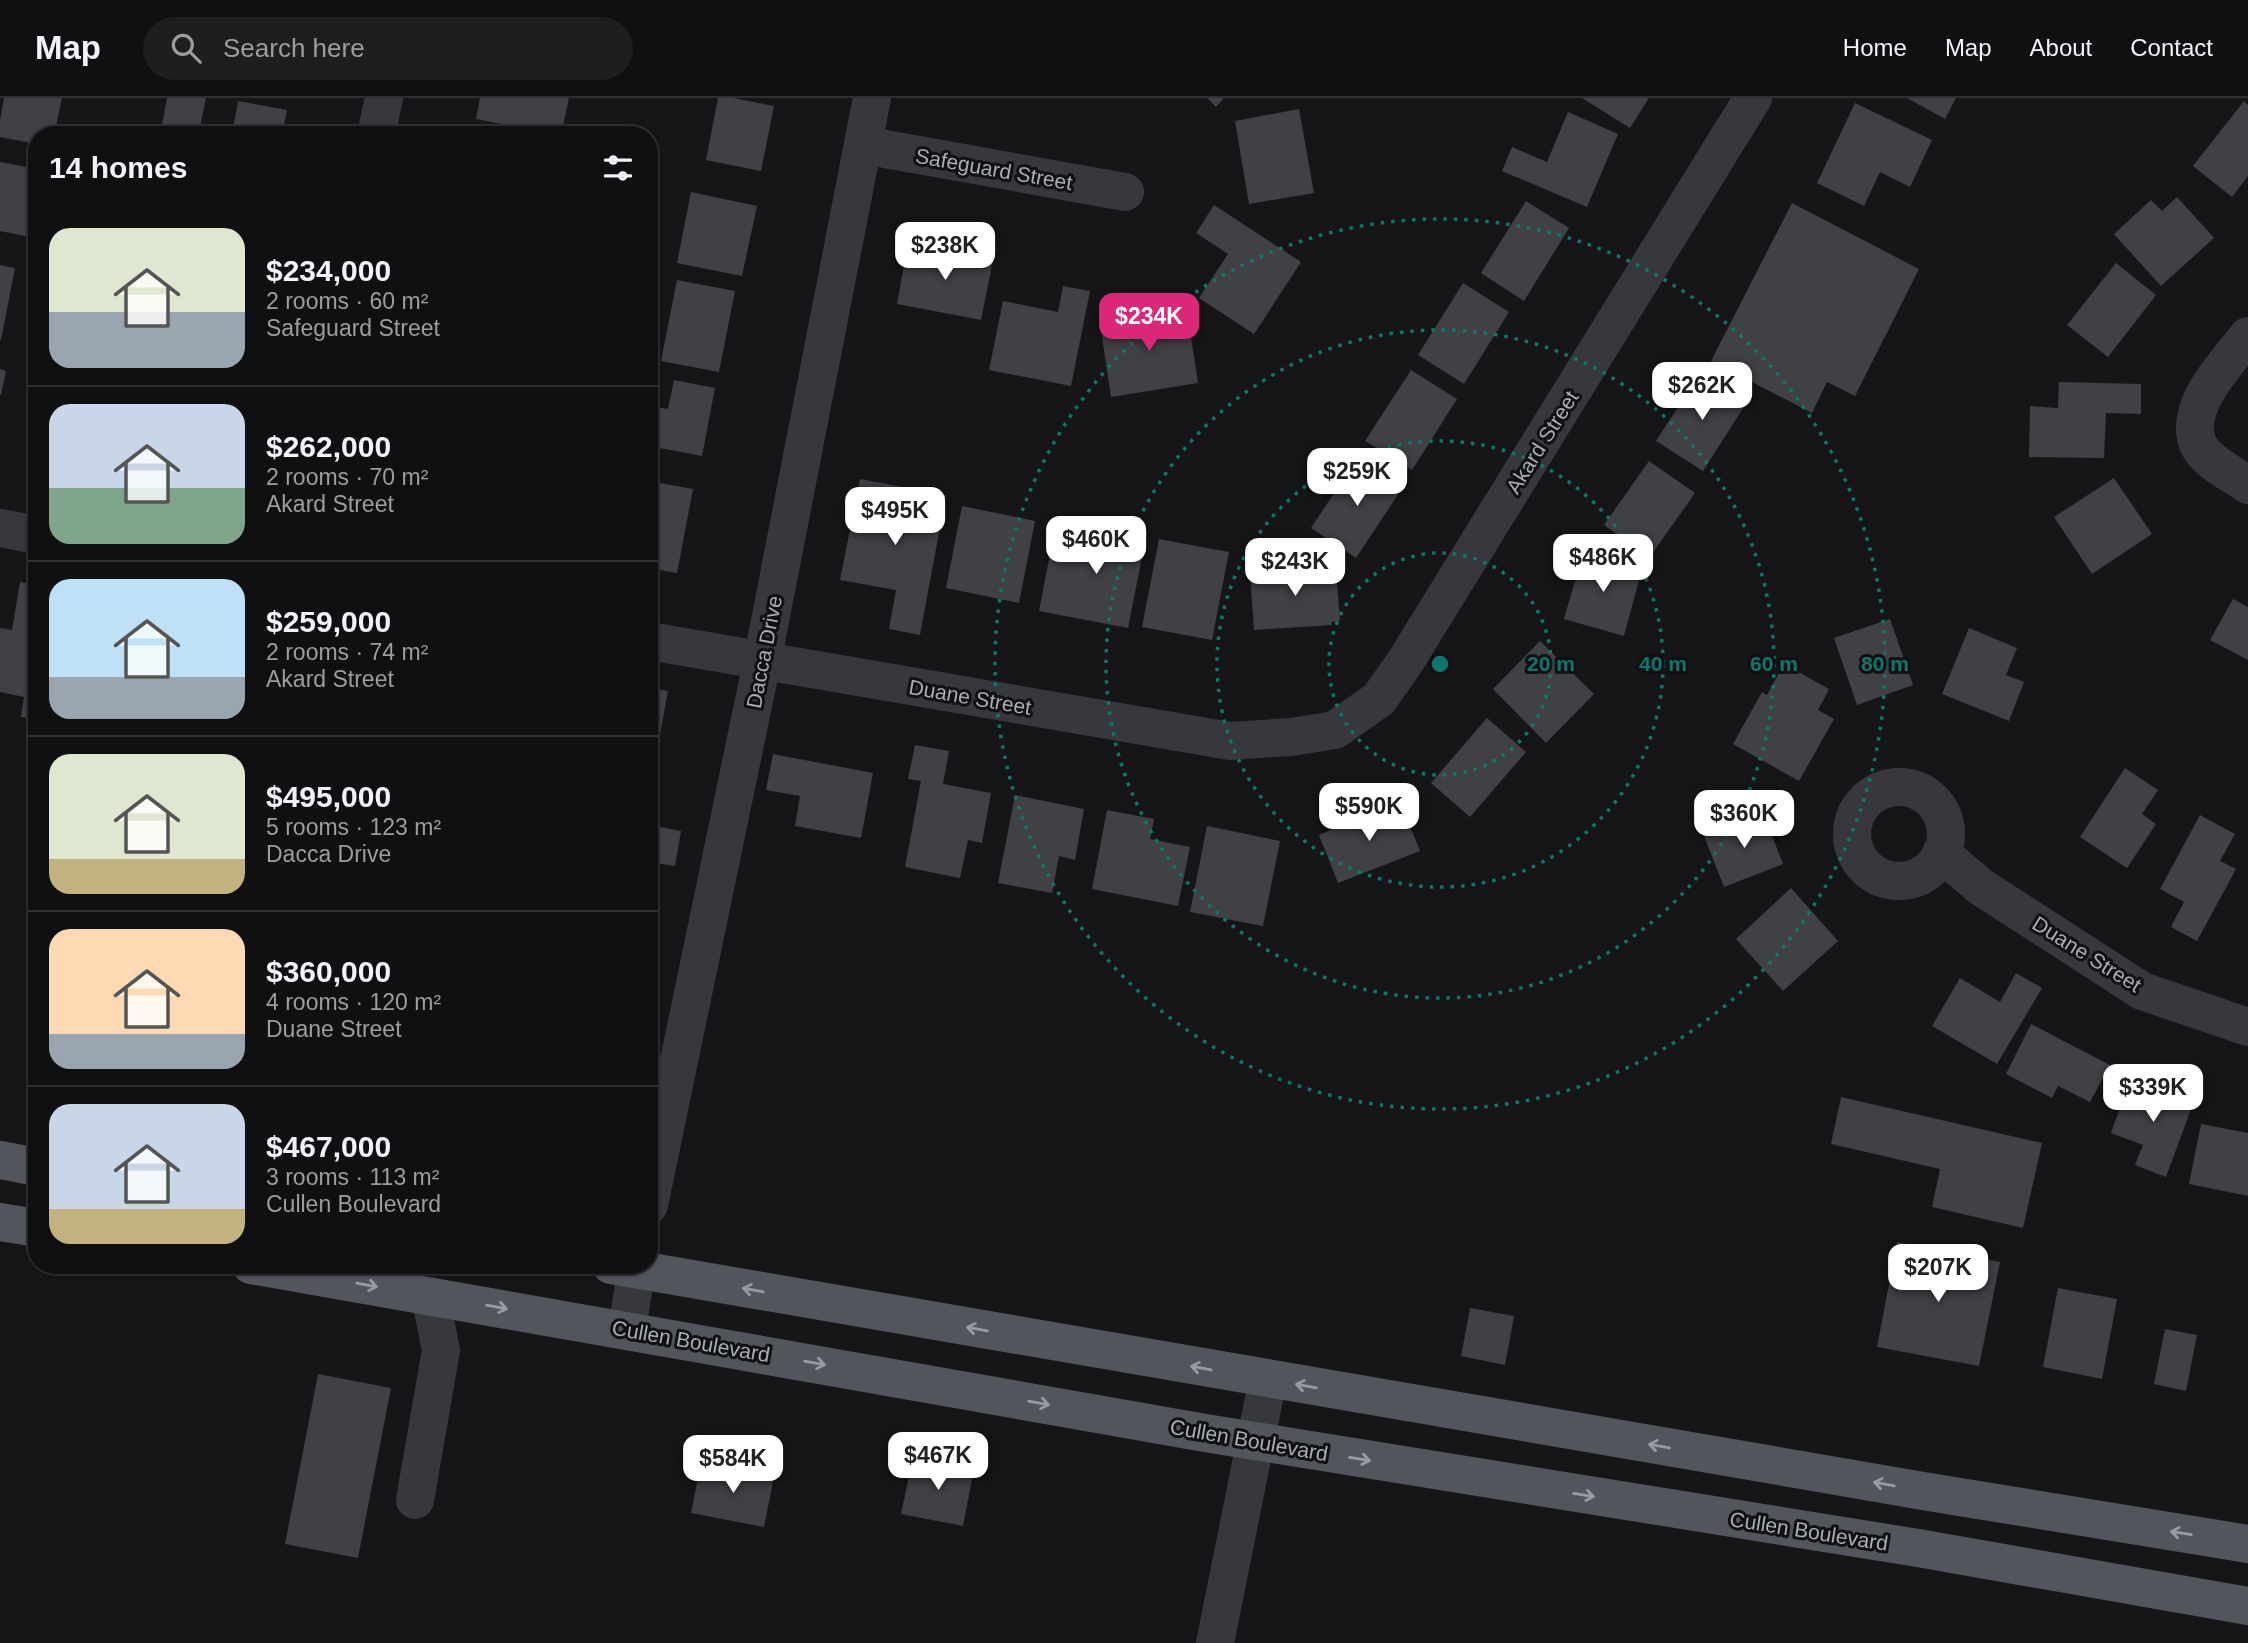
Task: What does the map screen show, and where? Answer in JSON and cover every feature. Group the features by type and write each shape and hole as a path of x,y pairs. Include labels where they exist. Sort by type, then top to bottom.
{"main road":[{"path":"0,1160 28,1165"},
{"path":"0,1222 28,1227"},
{"path":"658,1272 1929,1492 2248,1544"},
{"name":"Cullen Boulevard","path":"303,1274 1256,1442 1918,1548 2248,1606"},
{"path":"1918,1548 1929,1492"}],"street":[{"path":"378,126 384,98"},
{"name":"Dacca Drive","path":"658,1122 762,662 872,98"},
{"name":"Akard Street","path":"1291,737 1335,730 1378,699 1392,681 1753,98"},
{"name":"Safeguard Street","path":"863,145 1125,192"},
{"path":"2248,335 2204,393 2195,424 2199,445 2212,460 2248,485"},
{"path":"0,528 28,533"},
{"name":"Duane Street","path":"658,643 1230,741 1291,737"},
{"name":"Duane Street","path":"1941,853 1981,887 2142,991 2248,1027"},
{"path":"627,1330 628,1274"},
{"path":"415,1500 441,1350 430,1296"},
{"path":"1215,1643 1268,1379"}],"building":[{"path":"4,98 62,98 56,126 28,126 28,142 0,137"},
{"path":"167,98 206,98 200,126 162,125"},
{"path":"480,98 569,98 563,126 513,126 476,119"},
{"path":"718,98 733,98 774,106 761,171 706,160"},
{"path":"1207,98 1224,98 1216,107"},
{"path":"1582,98 1649,98 1630,128"},
{"path":"1907,98 1956,98 1945,119"},
{"path":"238,101 287,110 284,126 234,126"},
{"path":"2244,101 2248,105 2248,176 2232,197 2193,166"},
{"path":"1855,103 1932,140 1910,187 1880,172 1864,206 1817,183"},
{"path":"1299,109 1314,193 1249,204 1235,121"},
{"path":"1568,112 1618,134 1587,207 1502,171 1512,147 1547,162"},
{"path":"0,162 28,167 28,236 0,231"},
{"path":"691,192 757,206 742,276 677,263"},
{"path":"2177,197 2214,238 2161,286 2114,234 2151,200 2162,211"},
{"path":"1526,201 1569,228 1524,301 1481,273"},
{"path":"1792,203 1919,269 1855,396 1827,382 1812,413 1711,361"},
{"path":"1214,205 1301,262 1254,334 1199,298 1228,254 1196,233"},
{"path":"908,244 993,260 981,320 897,304"},
{"path":"2116,263 2156,295 2108,357 2067,325"},
{"path":"0,265 15,268 1,340 0,340"},
{"path":"677,280 735,291 719,372 661,361"},
{"path":"1463,283 1509,312 1464,384 1418,355"},
{"path":"1063,286 1090,291 1071,386 989,370 1003,301 1058,312"},
{"path":"1187,310 1198,383 1111,397 1100,323"},
{"path":"0,369 6,371 1,395 0,395"},
{"path":"1411,370 1457,399 1412,470 1365,441"},
{"path":"1701,372 1747,402 1703,471 1656,441"},
{"path":"674,380 715,388 702,456 658,448 658,407 668,409"},
{"path":"2059,382 2141,384 2141,414 2106,413 2104,458 2029,457 2030,406 2058,408"},
{"path":"1358,457 1403,487 1356,558 1311,528"},
{"path":"1649,461 1695,493 1649,558 1604,525"},
{"path":"2114,478 2152,534 2092,574 2054,517"},
{"path":"860,479 946,495 920,635 889,629 896,590 840,580"},
{"path":"658,483 693,489 677,573 658,570"},
{"path":"962,506 1035,521 1019,603 946,588"},
{"path":"1088,521 1147,532 1128,628 1039,611 1052,544 1082,550"},
{"path":"1159,539 1229,552 1212,640 1142,627"},
{"path":"1583,553 1642,569 1624,636 1564,619"},
{"path":"1336,567 1340,621 1331,622 1332,625 1254,630 1250,572"},
{"path":"20,582 28,583 28,718 21,717 24,697 0,692 0,628 12,630"},
{"path":"2233,599 2248,607 2248,660 2210,640"},
{"path":"1890,619 1913,685 1857,705 1834,638"},
{"path":"1969,628 2017,648 2006,675 2024,682 2009,721 1942,694"},
{"path":"1540,641 1594,694 1546,743 1493,689"},
{"path":"1784,664 1829,689 1818,710 1834,719 1799,781 1733,744 1762,692 1767,695"},
{"path":"658,689 668,691 658,745"},
{"path":"1487,718 1526,752 1470,817 1431,783"},
{"path":"915,745 949,751 943,784 991,793 982,843 968,840 960,878 905,867 921,781 908,779"},
{"path":"773,754 873,773 861,838 795,826 800,796 766,790"},
{"path":"2125,768 2158,790 2142,814 2156,824 2127,868 2080,837"},
{"path":"1015,795 1084,809 1075,860 1059,856 1052,893 998,883"},
{"path":"1400,802 1420,851 1338,883 1319,835"},
{"path":"1107,810 1154,819 1150,839 1190,847 1178,906 1092,889"},
{"path":"1763,813 1783,864 1724,887 1704,836"},
{"path":"2200,815 2235,834 2220,861 2236,869 2197,941 2171,927 2184,902 2160,889"},
{"path":"1207,826 1280,841 1263,926 1190,912"},
{"path":"658,827 681,831 675,866 658,863"},
{"path":"1791,888 1838,941 1783,991 1736,939"},
{"path":"2016,973 2042,988 1997,1064 1932,1026 1960,978 2000,1002"},
{"path":"2031,1024 2110,1065 2090,1102 2058,1086 2052,1098 2006,1074"},
{"path":"2131,1077 2194,1101 2166,1177 2135,1165 2143,1145 2111,1133"},
{"path":"1841,1097 2042,1143 2023,1228 1932,1207 1940,1169 1831,1144"},
{"path":"2201,1124 2248,1133 2248,1196 2189,1184"},
{"path":"1897,1242 2000,1262 1979,1366 1877,1347"},
{"path":"2058,1288 2117,1299 2102,1379 2043,1367"},
{"path":"1470,1308 1514,1316 1505,1365 1461,1356"},
{"path":"2165,1329 2197,1335 2186,1391 2154,1384"},
{"path":"318,1374 391,1388 358,1558 285,1544"},
{"path":"913,1457 974,1469 963,1526 901,1514"},
{"path":"701,1463 774,1477 764,1527 691,1513"}]}
